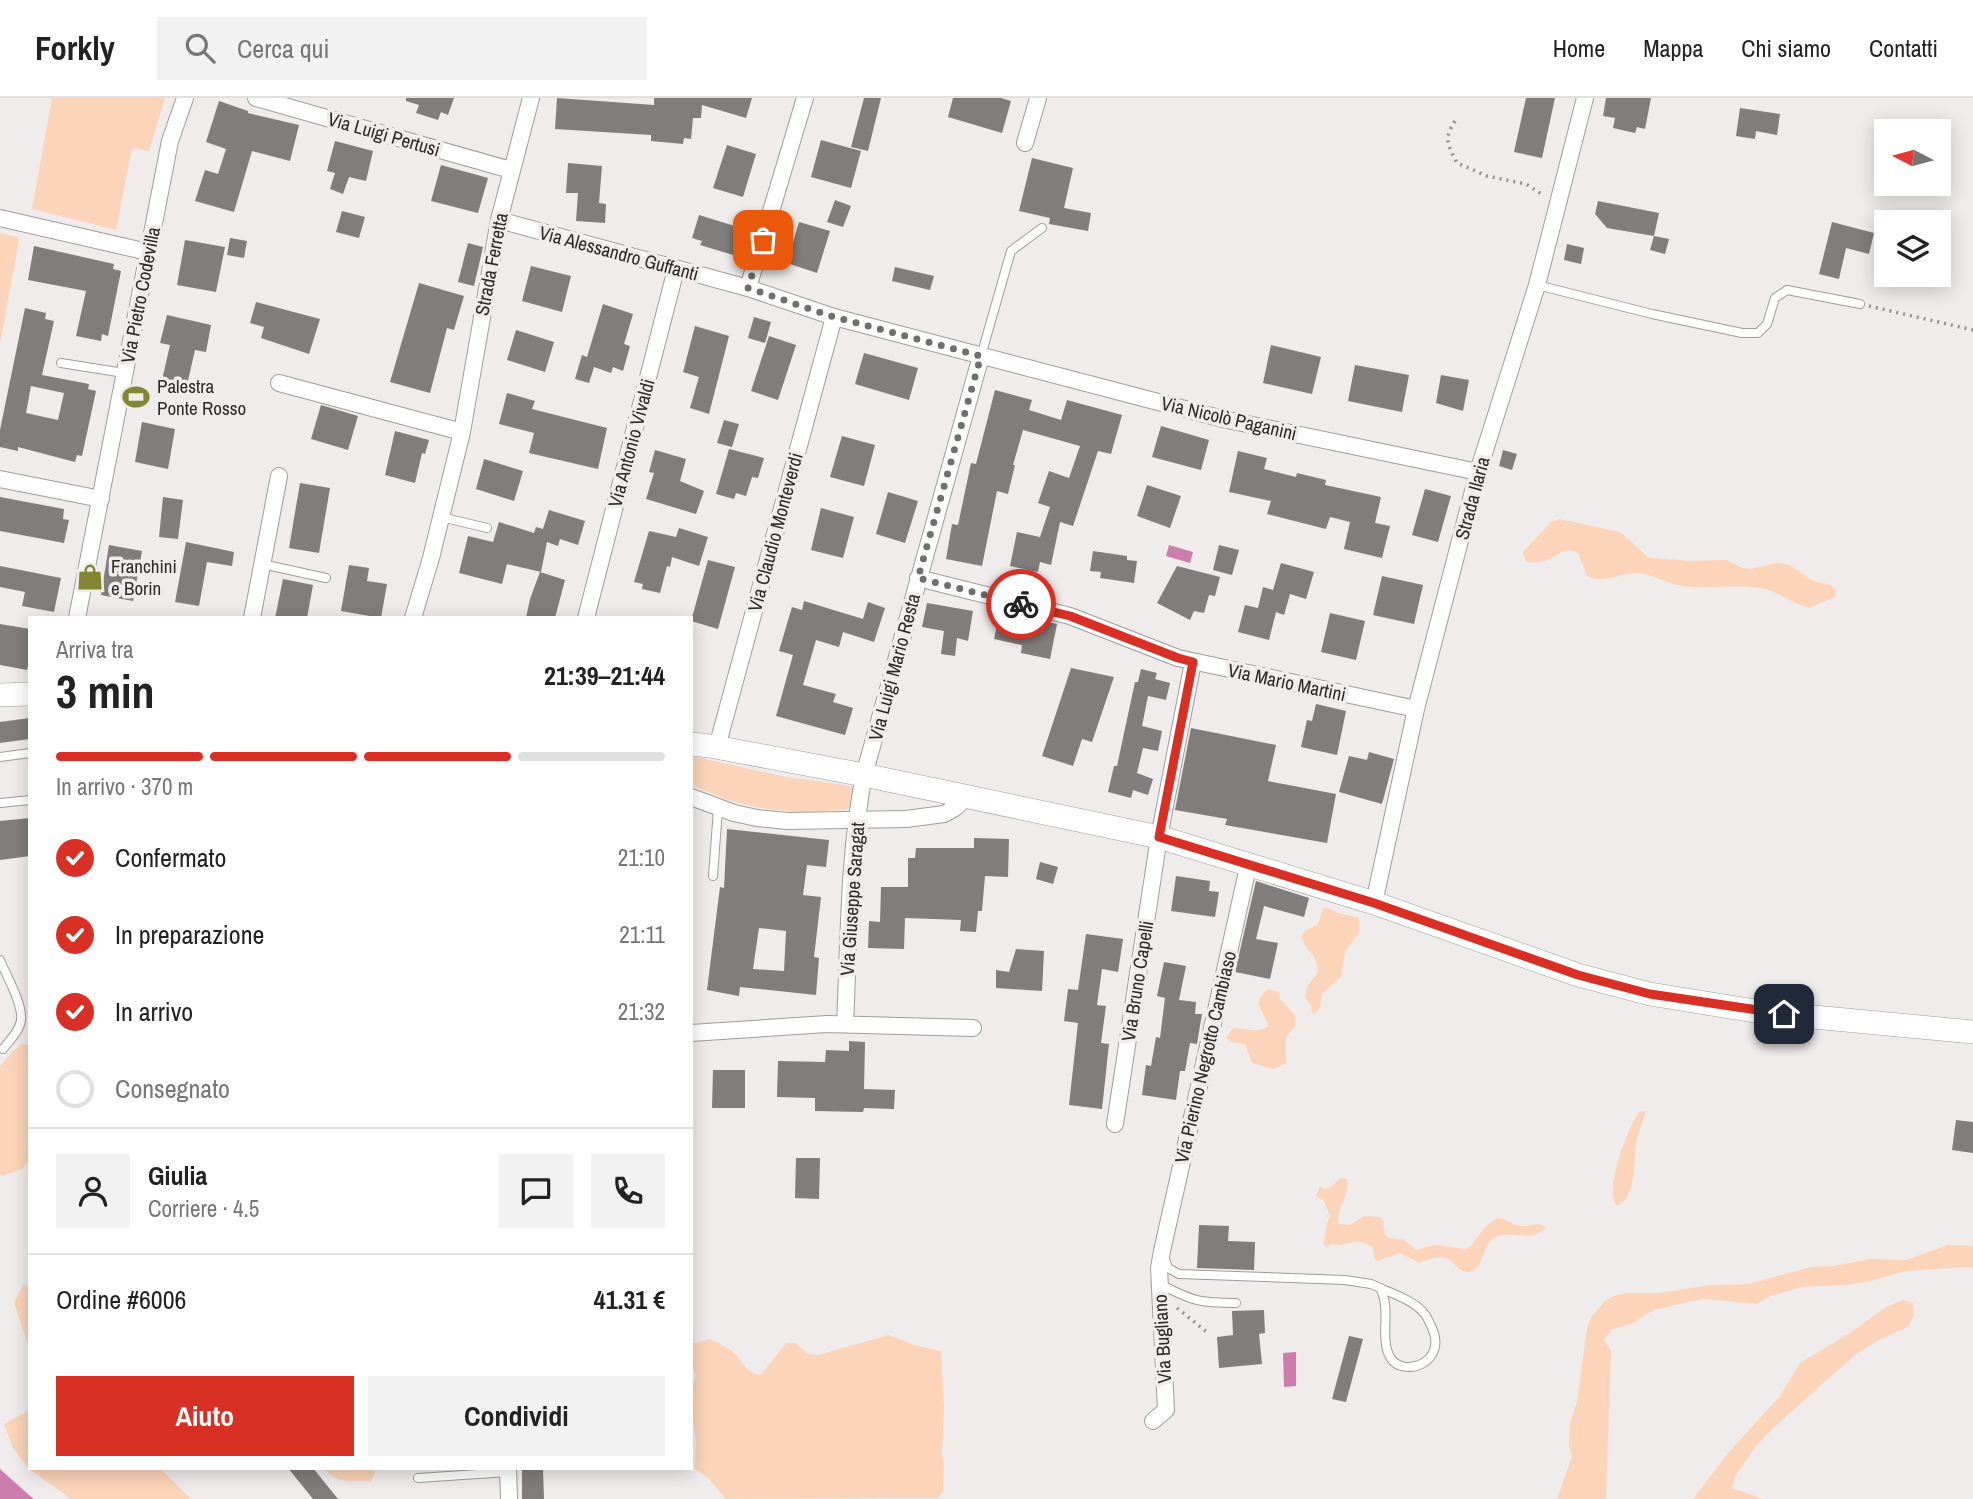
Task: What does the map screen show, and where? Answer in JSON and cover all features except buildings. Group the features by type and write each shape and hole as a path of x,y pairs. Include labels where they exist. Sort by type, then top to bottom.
{"street":[{"name":"Via Pietro Codevilla","path":"77,616 170,141 185,98"},
{"name":"Via Luigi Pertusi","path":"256,98 511,170"},
{"name":"Strada Ferretta","path":"414,616 462,432 499,220 531,98"},
{"path":"748,288 805,98"},
{"path":"1025,143 1038,98"},
{"name":"Strada Ilaria","path":"1374,903 1416,709 1478,472 1537,285 1585,98"},
{"path":"0,218 148,252"},
{"name":"Via Alessandro Guffanti","path":"499,220 748,288 834,317 981,356"},
{"name":"Via Antonio Vivaldi","path":"587,616 676,269"},
{"name":"Via Claudio Monteverdi","path":"702,744 834,317"},
{"name":"Via Nicolò Paganini","path":"981,356 1223,419 1478,472"},
{"name":"Via Luigi Mario Resta","path":"864,775 981,356"},
{"path":"279,383 462,432"},
{"path":"252,616 279,476"},
{"path":"0,480 101,499"},
{"name":"Via Mario Martini","path":"918,578 1070,616 1193,662 1416,709"},
{"name":"Via Bruno Capelli","path":"1115,1124 1159,837 1193,662"},
{"path":"0,695 28,694"},
{"path":"702,744 1159,837 1374,903 1578,975 1650,994 1774,1013 1973,1032"},
{"name":"Via Giuseppe Saragat","path":"845,1024 857,821 864,775"},
{"path":"693,798 718,808 757,818 857,821 944,814 968,796"},
{"name":"Via Pierino Negrotto Cambiaso","path":"1161,1251 1249,863"},
{"path":"693,1033 845,1024 972,1028"},
{"name":"Via Bugliano","path":"1153,1421 1166,1410 1160,1289 1161,1251"},
{"path":"508,1470 509,1499"}],"lane":[{"path":"981,356 1011,251 1042,228"},
{"path":"1537,285 1742,333 1758,333 1767,324 1775,298 1787,289 1860,304"},
{"path":"61,363 124,373"},
{"path":"441,517 486,528"},
{"path":"262,564 326,578"},
{"path":"0,757 28,753"},
{"path":"0,803 28,800"},
{"path":"713,876 718,808"},
{"path":"0,960 17,1001 21,1020 16,1034 3,1049"},
{"path":"1161,1251 1168,1268 1179,1274 1346,1280 1371,1284 1405,1299 1424,1312 1436,1336 1436,1350 1427,1362 1410,1367 1390,1359 1385,1298 1380,1288"},
{"path":"1160,1289 1203,1303 1236,1303"},
{"path":"418,1478 508,1470"}],"path":[{"path":"1455,121 1447,133 1448,147 1457,163 1487,176 1526,184 1557,203"},
{"path":"1860,304 1973,330"},
{"path":"1160,1289 1208,1333"}],"shaded area":[{"path":"52,98 165,98 149,151 132,148 116,230 32,209"},
{"path":"0,233 18,237 19,240 0,344"},
{"path":"1559,519 1620,532 1649,558 1727,560 1742,568 1751,569 1776,563 1785,564 1813,581 1831,585 1836,590 1835,597 1809,608 1769,590 1758,588 1682,586 1635,573 1605,579 1593,578 1587,576 1578,553 1573,551 1561,552 1543,562 1526,562 1523,552 1551,522"},
{"path":"1169,545 1193,552 1190,563 1166,556"},
{"path":"693,756 786,777 852,786 855,791 852,807 844,810 803,811 766,809 693,785"},
{"path":"1326,907 1359,918 1359,933 1345,952 1341,977 1322,994 1320,1008 1313,1015 1305,997 1308,985 1318,973 1317,966 1314,956 1301,937 1305,931 1318,924"},
{"path":"1268,989 1279,992 1280,999 1295,1015 1295,1026 1286,1037 1286,1063 1274,1069 1252,1063 1245,1044 1231,1042 1226,1038 1233,1028 1255,1030 1268,1026 1259,1003"},
{"path":"22,1044 28,1046 28,1162 22,1169 2,1176 0,1066"},
{"path":"1646,1111 1636,1144 1631,1187 1628,1195 1617,1206 1613,1198 1613,1187 1619,1159 1634,1120 1639,1112"},
{"path":"1341,1178 1347,1179 1348,1185 1339,1212 1339,1224 1350,1225 1364,1216 1379,1217 1383,1220 1385,1235 1404,1240 1416,1250 1435,1245 1466,1249 1484,1228 1497,1218 1521,1226 1536,1224 1546,1227 1535,1235 1501,1235 1494,1238 1487,1246 1478,1267 1469,1272 1462,1271 1446,1258 1419,1263 1400,1253 1378,1261 1374,1258 1373,1247 1363,1242 1331,1244 1328,1247 1323,1245 1330,1216 1324,1201 1316,1196 1320,1186 1329,1188"},
{"path":"1948,1245 1973,1246 1973,1268 1905,1271 1847,1285 1801,1287 1768,1297 1757,1304 1704,1299 1692,1301 1654,1310 1633,1323 1611,1330 1604,1340 1611,1351 1606,1499 1557,1499 1572,1456 1569,1446 1570,1423 1577,1402 1587,1328 1591,1317 1605,1301 1625,1293 1659,1293 1711,1285 1749,1284 1811,1267 1870,1259 1906,1260"},
{"path":"24,1284 28,1287 28,1345 14,1302"},
{"path":"1903,1300 1913,1303 1914,1315 1909,1326 1855,1355 1756,1446 1735,1476 1732,1488 1763,1499 1693,1499 1729,1452 1780,1396 1800,1363 1853,1331 1886,1307"},
{"path":"889,1335 914,1345 941,1351 944,1464 943,1490 938,1498 726,1499 709,1479 695,1469 693,1384 696,1376 693,1368 693,1344 710,1339 732,1352 749,1370 761,1375 786,1343 795,1343 808,1354 818,1355"},
{"path":"1296,1352 1296,1386 1284,1387 1283,1353"},
{"path":"28,1411 28,1468 13,1448 4,1424"},
{"path":"0,1469 29,1495 34,1499 0,1499"},
{"path":"31,1470 162,1470 191,1499 71,1499"},
{"path":"326,1470 375,1472 371,1482 339,1479"}],"way so far":[{"path":"763,240 748,288 834,317 981,356 918,578 1021,604"}],"place":[{"name":"Palestra Ponte Rosso","path":"136,397"},
{"name":"Franchini e Borin","path":"90,577"}],"route":[{"path":"1021,604 1070,616 1193,662 1159,837 1374,903 1578,975 1650,994 1784,1014"}]}
